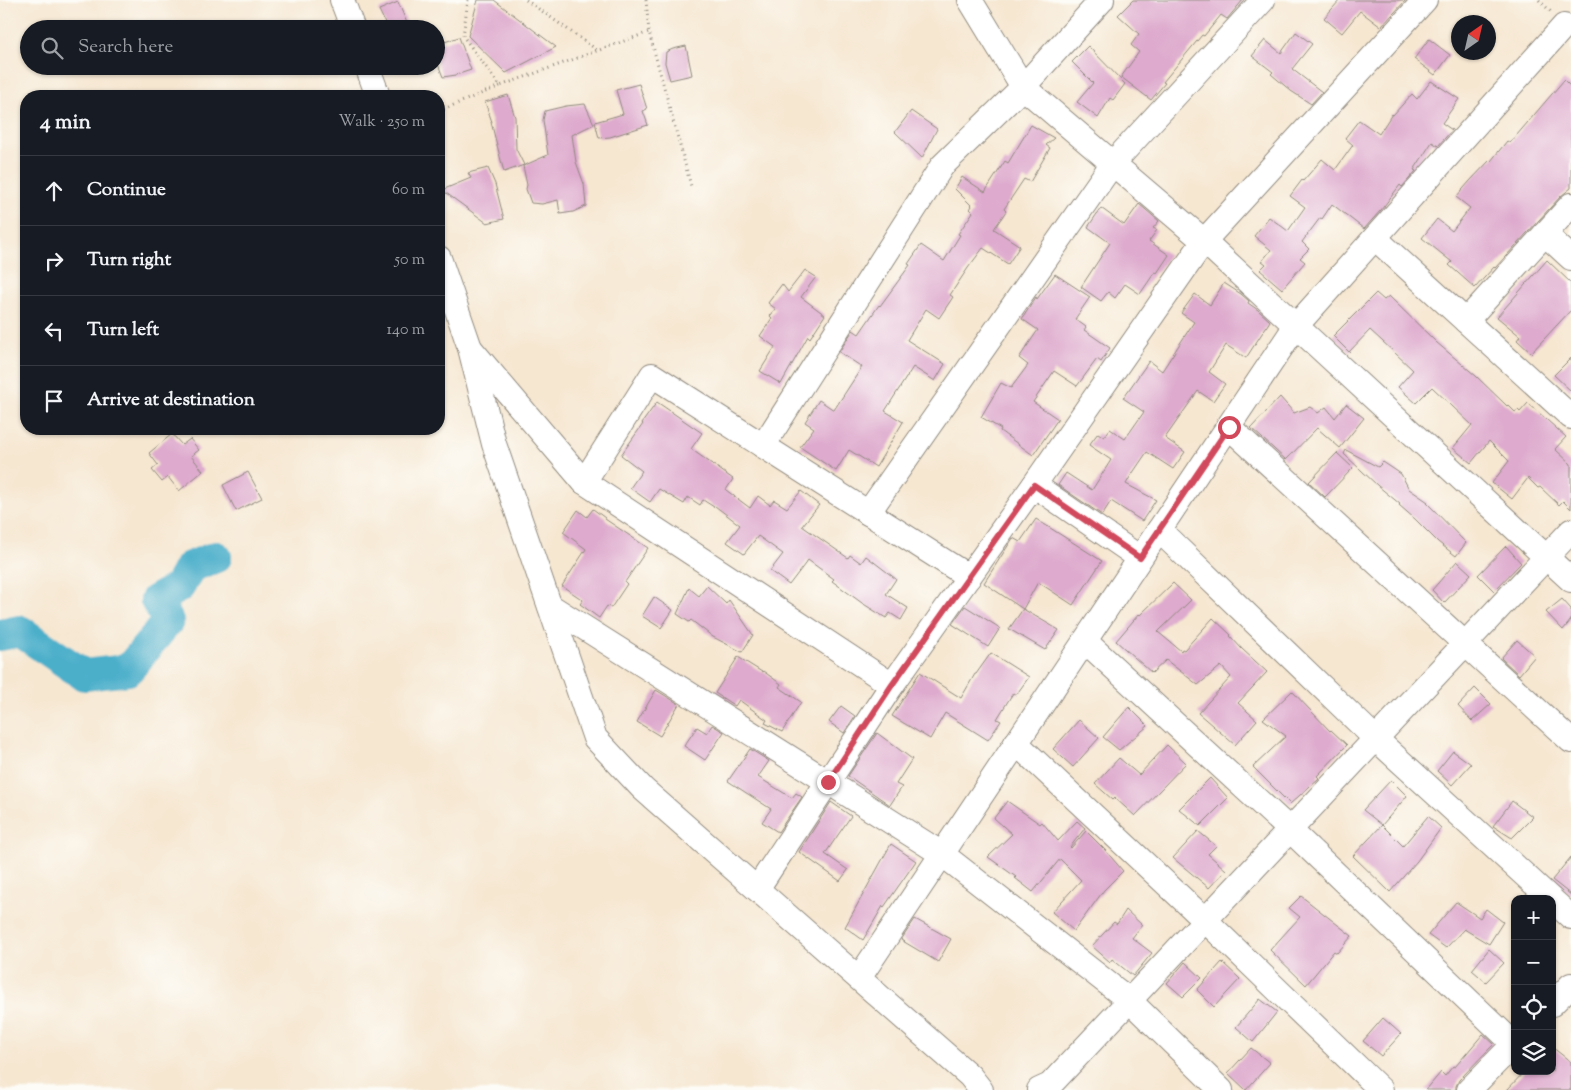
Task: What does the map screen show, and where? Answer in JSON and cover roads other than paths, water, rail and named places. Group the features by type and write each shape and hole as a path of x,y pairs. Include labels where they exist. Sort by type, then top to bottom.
{"street":[{"path":"342,0 350,20"},
{"path":"970,0 1023,86 1204,241 1571,580"},
{"path":"764,446 942,166 1023,86 1102,0"},
{"path":"868,513 1113,163 1263,0"},
{"path":"757,889 892,685 1204,241 1425,0"},
{"path":"859,978 1295,327 1564,26"},
{"path":"370,75 376,90"},
{"path":"1466,321 1571,205"},
{"path":"1544,234 1571,258"},
{"path":"1375,238 1571,417"},
{"path":"445,275 470,348 494,444 594,738 643,789 970,1076 981,1090"},
{"path":"470,348 584,482 892,685"},
{"path":"584,482 652,374 969,577"},
{"path":"1229,427 1571,741"},
{"path":"1034,485 1140,558"},
{"path":"1159,530 1376,739 1548,895"},
{"path":"1039,1090 1050,1085 1571,531"},
{"path":"550,606 942,854 1129,1000 1222,1090"},
{"path":"1085,641 1290,830 1511,1041"},
{"path":"1016,743 1205,920 1381,1090"},
{"path":"1556,903 1571,917"},
{"path":"1556,1000 1571,985"},
{"path":"1469,1090 1511,1047"}],"waterway":[{"path":"0,635 20,631 84,675 128,670 168,621 156,600 179,587 190,567 216,557"}]}
